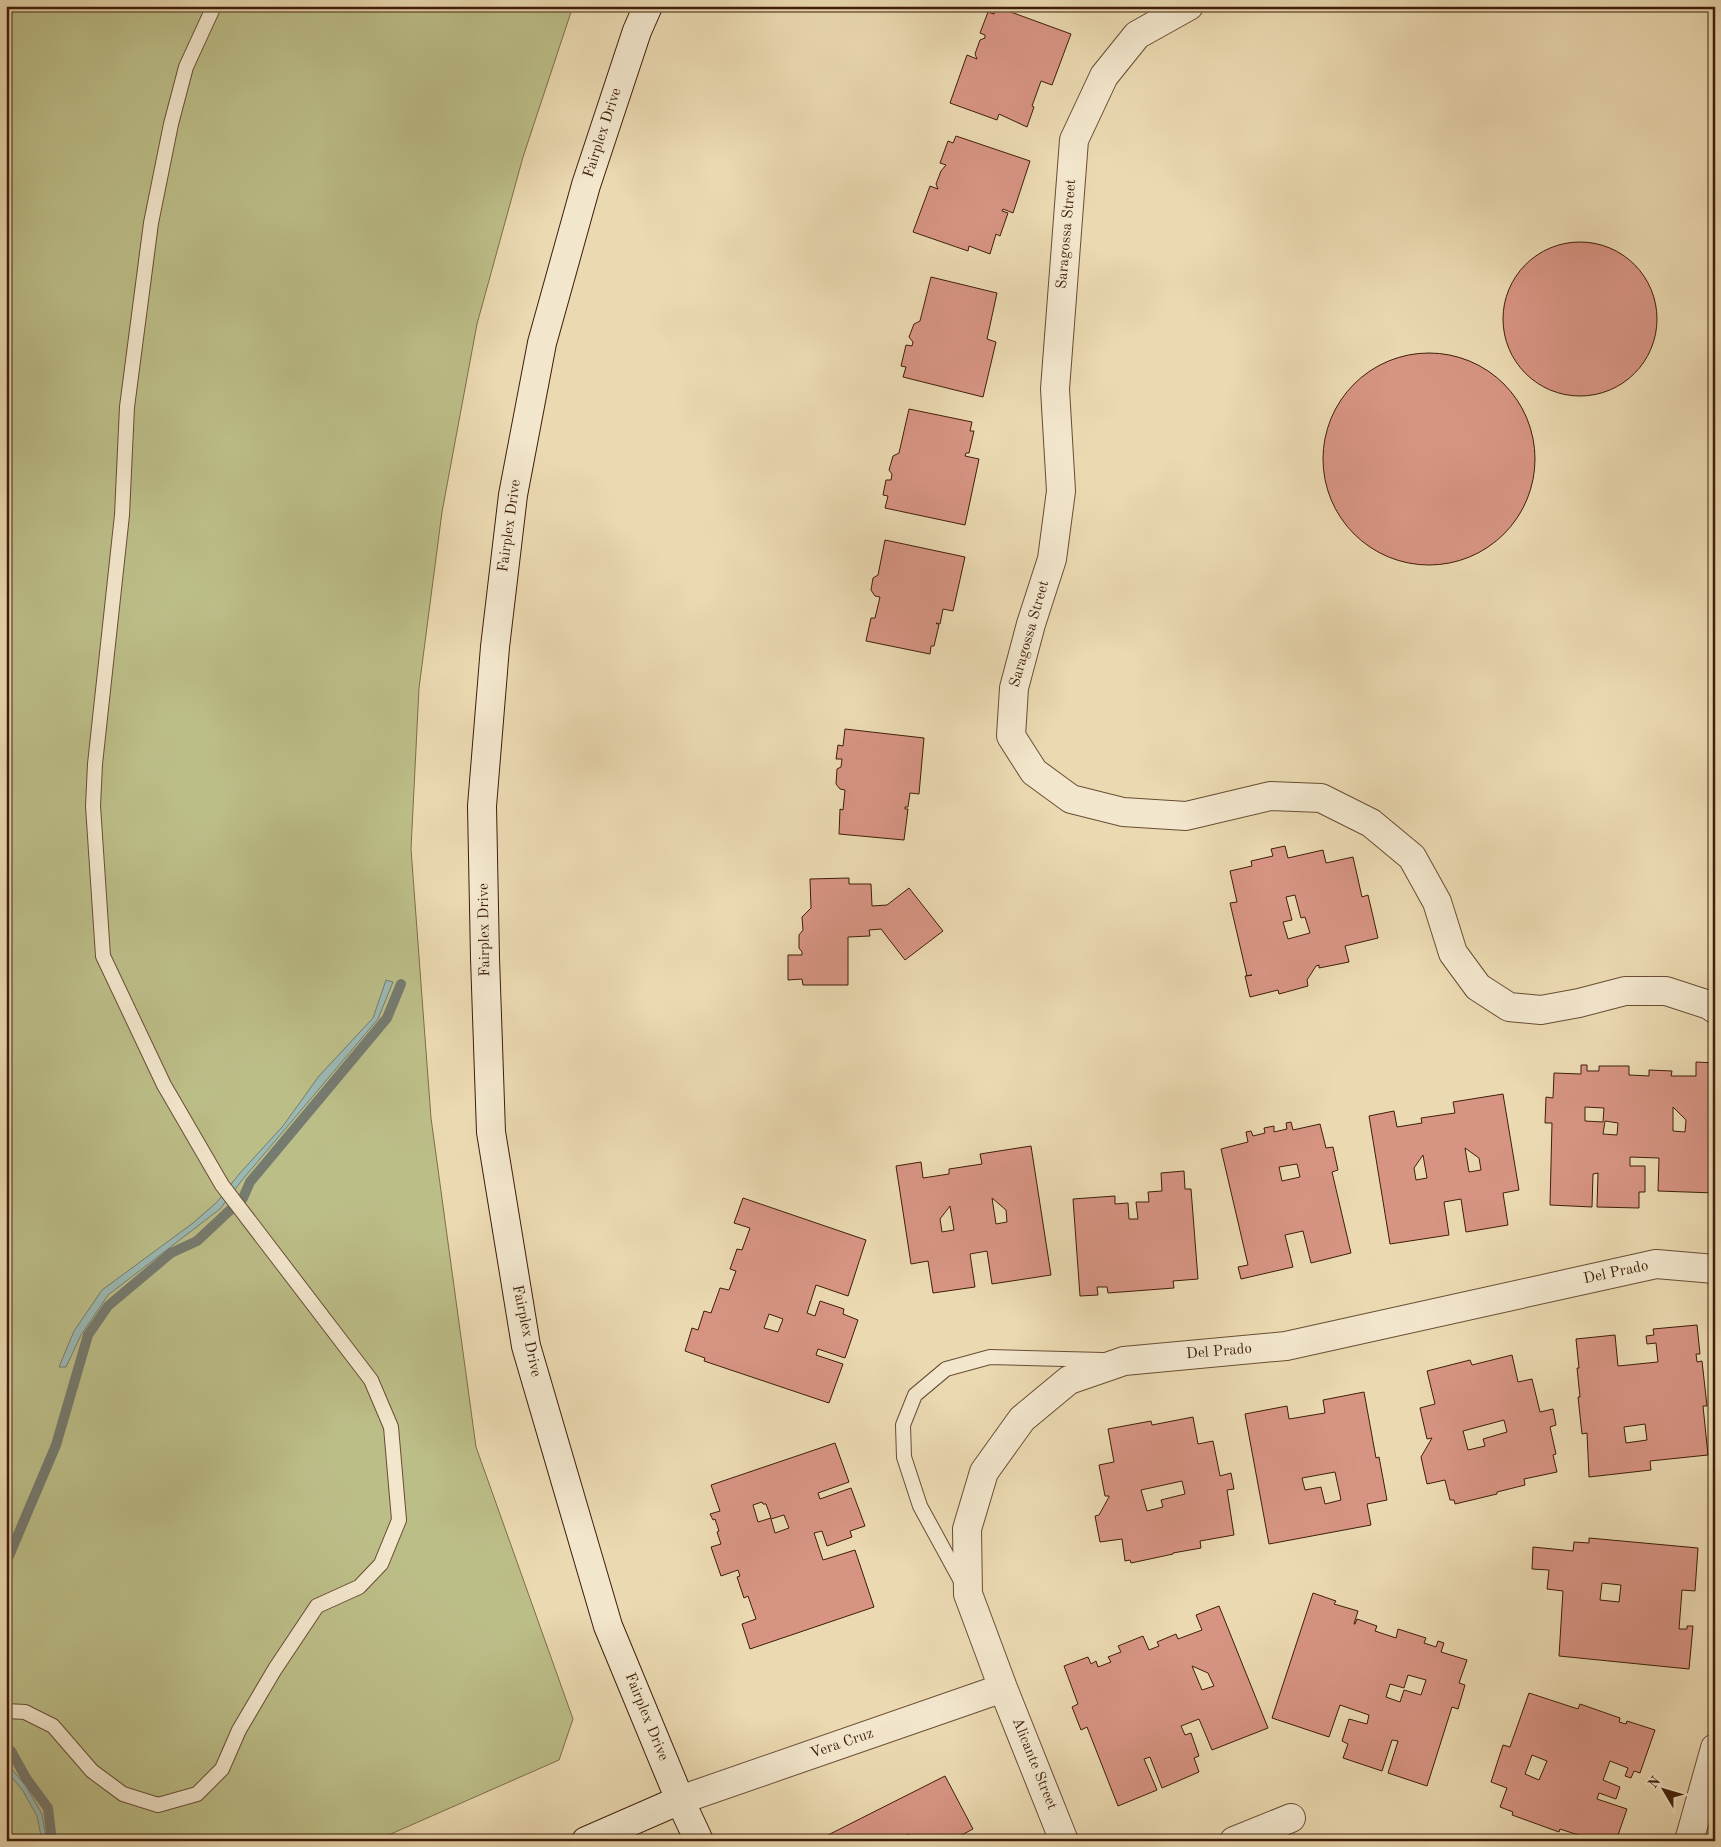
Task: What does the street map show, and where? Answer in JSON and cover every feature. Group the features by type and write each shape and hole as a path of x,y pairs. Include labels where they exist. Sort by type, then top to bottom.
{"street":[{"name":"Fairplex Drive","path":"648,6 634,40 586,186 542,343 513,495 495,647 482,816 485,958 491,1132 526,1346 608,1626 680,1800 699,1841"},
{"name":"Saragossa Street","path":"1189,6 1138,35 1104,76 1074,140 1055,390 1061,491 1052,558 1031,624 1014,688 1011,736 1034,772 1071,799 1123,812 1186,816 1270,796 1321,798 1371,824 1412,858 1437,902 1453,954 1478,987 1509,1006 1541,1010 1626,991 1666,991 1709,1004 1715,1009"},
{"name":"Del Prado","path":"1003,1688 968,1594 967,1529 984,1472 1022,1420 1069,1380 1124,1361 1286,1346 1656,1264 1715,1269"},
{"name":"Vera Cruz","path":"586,1841 680,1800 1003,1688"},
{"name":"Alicante Street","path":"1003,1688 1064,1841"},
{"path":"1689,1841 1715,1748"},
{"path":"1234,1841 1291,1818"}],"lane":[{"path":"6,1711 24,1712 53,1726 92,1770 123,1794 158,1804 197,1794 222,1769 239,1730 275,1669 318,1606 359,1587 381,1564 400,1520 391,1427 371,1380 222,1185 164,1085 103,956 93,806 95,764 122,515 127,407 151,223 170,124 186,67 214,6"},
{"path":"968,1594 920,1506 904,1457 902,1425 915,1395 946,1369 990,1357 1124,1361"}],"green space":[{"path":"6,6 573,6 523,157 477,324 442,512 419,688 411,849 431,1118 476,1447 573,1719 559,1760 375,1841 6,1841"}],"water":[{"path":"386,980 393,982 378,1019 220,1209 108,1295 81,1335 66,1367 59,1367 74,1331 102,1290 193,1223 217,1202 240,1173 283,1126 319,1076 373,1018"},
{"path":"6,1762 26,1786 42,1814 45,1841 40,1841 41,1836 37,1816 23,1791 6,1770"}],"building":[{"path":"997,7 1071,34 1052,85 1041,81 1027,127 999,114 997,120 950,103 967,55 977,59 975,54 980,40 985,38 985,35 980,33 988,12 994,14"},
{"path":"956,136 1030,161 1013,213 1003,209 1002,211 1008,213 1000,236 996,234 990,254 969,246 968,251 913,232 930,186 938,189 936,184 941,171 946,165 940,163 948,141 953,143"},
{"path":"1580,242 1609,248 1623,255 1634,265 1644,276 1651,290 1657,319 1651,348 1644,362 1634,373 1623,383 1609,390 1580,396 1551,390 1537,383 1526,373 1516,362 1509,348 1503,319 1509,290 1516,276 1526,265 1537,255 1551,248"},
{"path":"931,277 997,293 987,339 996,342 983,397 903,377 906,367 901,366 906,345 912,346 913,342 909,337 914,324 920,321"},
{"path":"1419,353 1439,353 1460,357 1479,365 1504,384 1517,400 1527,418 1533,438 1535,459 1533,480 1527,500 1517,518 1504,534 1479,553 1460,561 1439,565 1419,565 1398,561 1379,553 1362,541 1347,526 1335,509 1327,490 1323,469 1323,449 1327,428 1335,409 1347,392 1362,377 1379,365 1398,357"},
{"path":"909,409 972,422 970,431 974,431 969,453 966,453 965,456 979,459 965,525 885,508 888,496 883,495 886,480 891,480 892,474 889,470 893,456 899,453"},
{"path":"885,540 965,557 953,611 943,609 940,624 936,623 939,625 930,654 866,641 871,618 875,618 880,597 875,596 871,590 873,578 878,575"},
{"path":"845,729 924,738 919,794 910,793 908,807 905,807 905,809 908,809 904,840 839,834 840,809 843,810 845,790 840,789 836,784 837,769 841,767 842,759 836,759 838,745 843,746"},
{"path":"1285,846 1288,858 1323,850 1326,863 1353,857 1362,897 1368,895 1378,938 1345,946 1349,962 1319,968 1319,965 1316,966 1307,980 1308,986 1279,994 1278,990 1250,997 1245,976 1247,976 1230,903 1237,902 1230,871 1252,866 1251,861 1273,856 1271,849","holes":["1295,895 1301,918 1305,917 1310,933 1288,939 1283,922 1292,920 1286,897"]},
{"path":"849,878 849,884 871,884 872,906 887,905 909,888 943,931 905,960 881,929 869,930 870,936 848,937 848,985 803,985 802,979 788,980 788,955 802,955 799,948 799,935 803,930 802,917 811,908 810,879"},
{"path":"1696,1062 1715,1063 1715,1193 1658,1191 1659,1158 1630,1157 1630,1166 1645,1166 1645,1192 1639,1192 1639,1208 1597,1207 1598,1173 1593,1174 1592,1207 1550,1205 1552,1123 1545,1123 1546,1097 1553,1098 1554,1073 1581,1074 1581,1065 1587,1065 1587,1071 1599,1071 1599,1066 1629,1066 1629,1075 1649,1076 1649,1070 1672,1071 1671,1076 1696,1076","holes":["1585,1107 1604,1108 1603,1122 1585,1121","1673,1107 1686,1120 1685,1132 1673,1131","1605,1121 1618,1123 1617,1135 1603,1134"]},
{"path":"1503,1094 1519,1190 1503,1193 1508,1225 1466,1232 1461,1199 1444,1202 1449,1235 1390,1244 1369,1116 1394,1111 1397,1127 1422,1123 1421,1118 1455,1113 1453,1102","holes":["1465,1148 1479,1158 1481,1170 1469,1172","1423,1155 1427,1178 1416,1180 1414,1168"]},
{"path":"1291,1122 1293,1130 1320,1124 1326,1148 1333,1147 1338,1170 1332,1172 1351,1253 1311,1263 1303,1231 1285,1235 1293,1267 1241,1279 1238,1267 1248,1265 1221,1149 1248,1142 1246,1132 1251,1131 1253,1136 1265,1133 1264,1128 1274,1126 1274,1132 1287,1129 1286,1123","holes":["1297,1164 1300,1177 1282,1181 1279,1167"]},
{"path":"1031,1146 1051,1275 992,1284 987,1251 970,1254 975,1287 933,1293 928,1261 911,1264 896,1166 921,1162 923,1178 949,1174 949,1169 982,1164 980,1154","holes":["992,1198 1006,1210 1007,1222 996,1224","950,1206 954,1230 942,1232 940,1219"]},
{"path":"1184,1171 1185,1189 1191,1189 1198,1279 1173,1281 1174,1288 1108,1293 1107,1287 1097,1287 1098,1295 1080,1296 1073,1199 1115,1196 1115,1204 1128,1203 1129,1219 1138,1219 1136,1202 1149,1202 1148,1192 1162,1191 1161,1173"},
{"path":"743,1198 866,1240 848,1296 816,1285 807,1313 815,1316 820,1301 844,1309 843,1314 858,1320 845,1358 818,1349 816,1355 843,1364 829,1403 704,1361 705,1358 685,1351 692,1328 698,1330 704,1311 711,1313 720,1288 729,1290 736,1271 730,1269 737,1249 742,1250 750,1228 734,1223","holes":["769,1314 783,1319 778,1332 764,1328"]},
{"path":"1697,1325 1700,1354 1696,1354 1697,1362 1702,1361 1707,1406 1703,1406 1708,1455 1650,1461 1651,1470 1589,1477 1587,1433 1582,1434 1578,1397 1580,1397 1576,1339 1615,1335 1618,1366 1658,1362 1656,1343 1647,1344 1646,1336 1654,1335 1653,1329","holes":["1645,1424 1647,1440 1626,1443 1624,1427"]},
{"path":"1512,1355 1518,1382 1532,1379 1540,1412 1553,1409 1556,1425 1550,1427 1556,1454 1553,1455 1557,1472 1524,1479 1525,1485 1455,1504 1454,1500 1450,1500 1445,1480 1427,1484 1421,1457 1432,1438 1427,1439 1420,1408 1435,1404 1427,1371 1470,1360 1472,1365","holes":["1504,1420 1507,1432 1483,1439 1485,1446 1468,1450 1463,1431"]},
{"path":"1364,1392 1376,1458 1379,1457 1387,1500 1367,1504 1371,1525 1269,1544 1245,1414 1287,1406 1289,1419 1325,1413 1323,1400","holes":["1335,1472 1341,1500 1325,1504 1321,1487 1305,1490 1302,1478"]},
{"path":"1193,1417 1198,1444 1213,1441 1220,1476 1231,1473 1234,1489 1227,1490 1234,1535 1200,1541 1201,1548 1131,1563 1130,1560 1125,1561 1122,1539 1100,1542 1095,1516 1099,1515 1109,1496 1105,1496 1099,1465 1114,1462 1108,1429 1151,1421 1152,1425","holes":["1182,1481 1185,1494 1161,1500 1163,1507 1147,1511 1141,1490"]},
{"path":"835,1443 849,1482 818,1493 820,1499 851,1488 865,1526 850,1531 852,1537 827,1546 822,1531 814,1533 823,1560 855,1550 874,1607 750,1649 742,1624 756,1619 748,1596 744,1598 737,1577 740,1576 738,1570 721,1576 711,1547 721,1544 715,1519 713,1520 710,1514 720,1511 711,1485","holes":["762,1502 766,1504 771,1518 758,1522 753,1505","784,1515 789,1528 775,1533 771,1519"]},
{"path":"1589,1538 1698,1548 1695,1591 1682,1590 1679,1629 1687,1629 1687,1626 1693,1626 1689,1669 1559,1656 1563,1591 1547,1589 1549,1570 1532,1569 1533,1547 1573,1551 1574,1542 1589,1543","holes":["1602,1583 1621,1585 1619,1602 1600,1600"]},
{"path":"1313,1593 1336,1601 1334,1604 1358,1611 1354,1624 1357,1619 1377,1626 1375,1631 1396,1638 1398,1629 1426,1638 1424,1643 1436,1647 1438,1641 1444,1643 1441,1652 1467,1660 1459,1683 1465,1685 1458,1709 1452,1707 1427,1786 1388,1773 1398,1741 1392,1740 1382,1771 1343,1758 1348,1744 1342,1741 1349,1719 1367,1724 1369,1715 1340,1705 1329,1737 1272,1718","holes":["1408,1675 1426,1680 1421,1695 1404,1690 1400,1702 1386,1697 1390,1684 1404,1688"]},
{"path":"1219,1606 1268,1728 1212,1750 1199,1719 1181,1726 1185,1735 1191,1733 1199,1756 1194,1758 1199,1772 1162,1788 1150,1757 1144,1759 1157,1790 1118,1806 1087,1727 1081,1730 1072,1707 1078,1704 1064,1666 1088,1657 1091,1664 1096,1661 1098,1667 1111,1662 1108,1657 1121,1652 1118,1646 1143,1636 1149,1650 1159,1646 1157,1642 1176,1634 1178,1639 1202,1630 1196,1615","holes":["1192,1666 1208,1673 1214,1686 1202,1690"]},
{"path":"1529,1693 1578,1709 1580,1704 1620,1718 1619,1722 1626,1724 1627,1721 1655,1730 1640,1773 1634,1771 1631,1778 1625,1776 1628,1768 1610,1761 1603,1780 1620,1787 1616,1799 1599,1793 1597,1799 1627,1809 1616,1841 1597,1841 1560,1829 1559,1832 1512,1815 1513,1812 1500,1807 1507,1788 1491,1782 1503,1745 1510,1747","holes":["1532,1755 1547,1761 1539,1780 1525,1774"]},
{"path":"945,1776 973,1829 950,1841 911,1841 908,1834 896,1841 831,1841 828,1835"}],"waterway":[{"path":"6,1563 56,1445 88,1335 108,1306 171,1253 197,1241 243,1198 250,1182 387,1018 401,984"},
{"path":"6,1747 11,1751 26,1778 48,1808 52,1841"}]}
